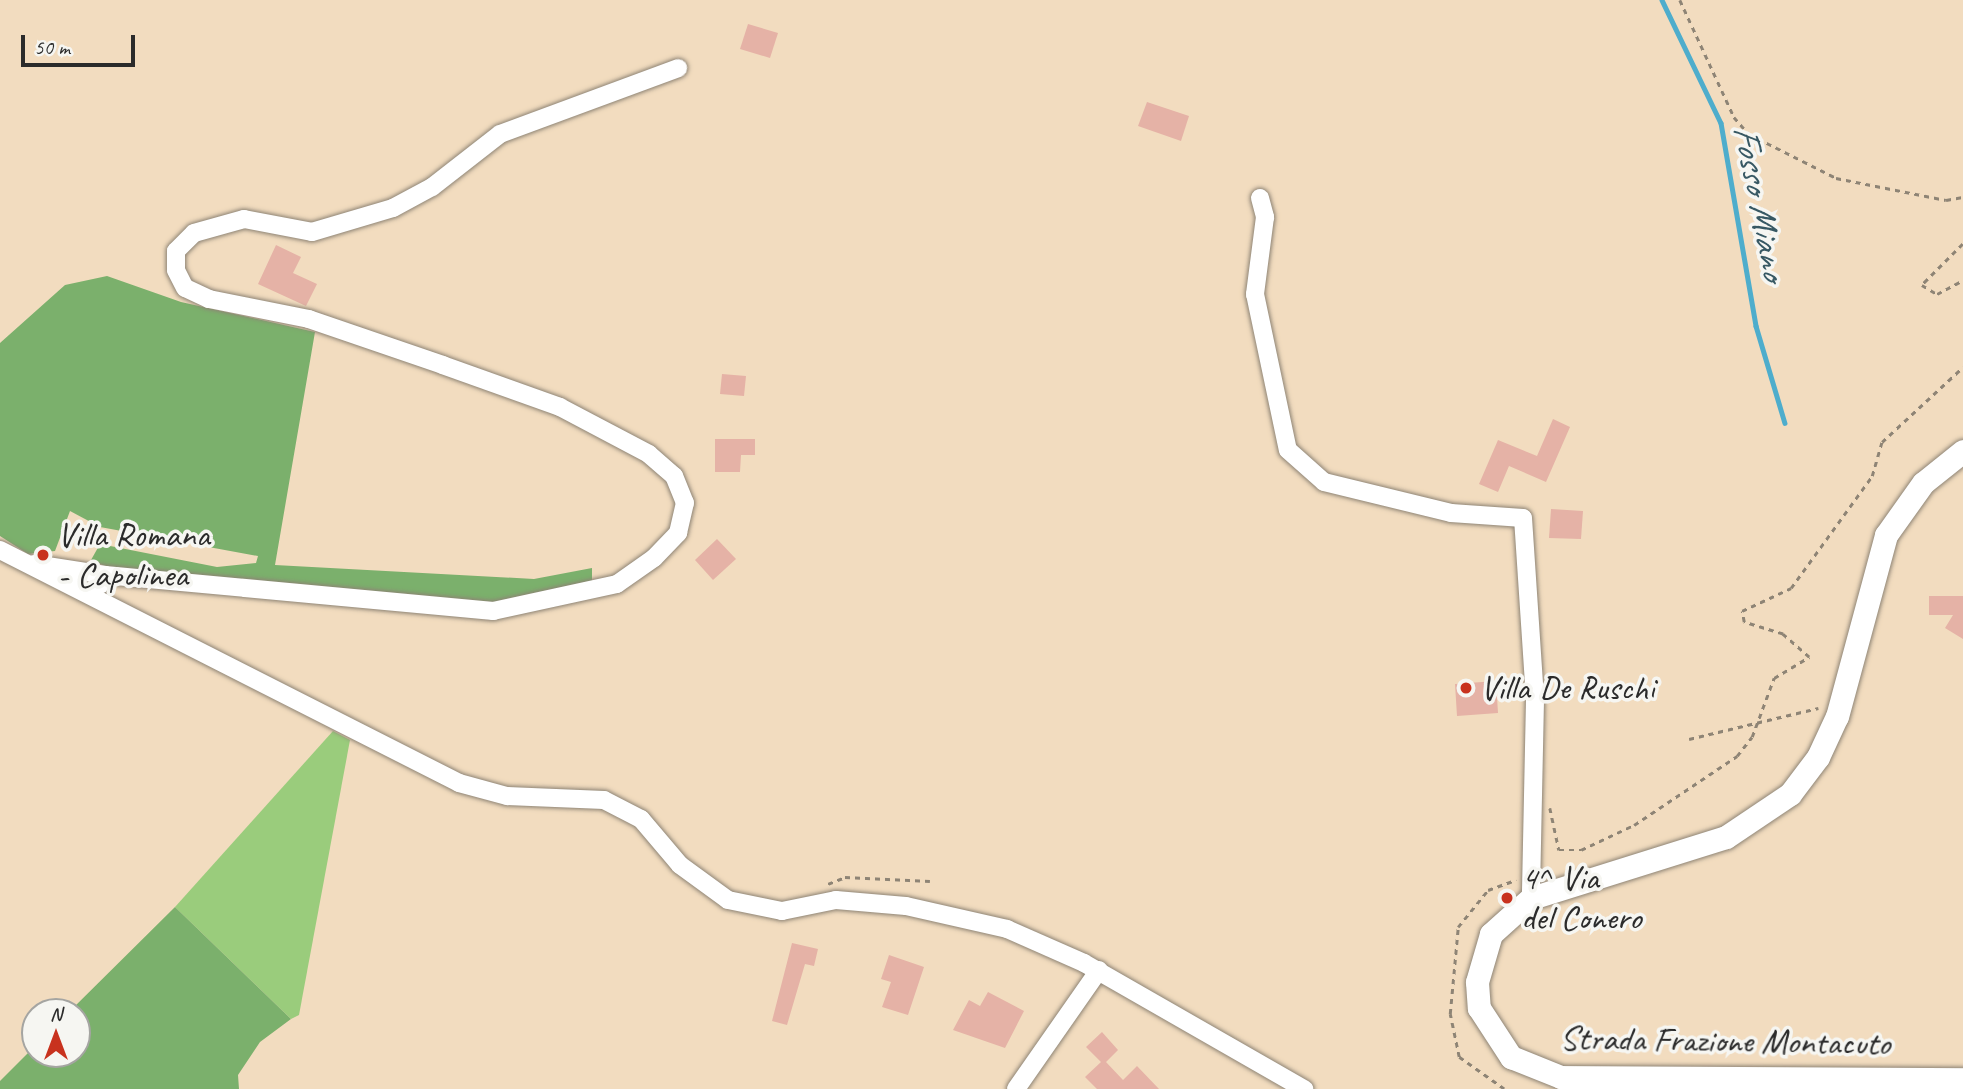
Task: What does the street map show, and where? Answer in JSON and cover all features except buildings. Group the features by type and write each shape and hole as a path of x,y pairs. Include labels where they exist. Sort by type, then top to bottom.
{"main road":[{"name":"Strada Frazione Montacuto","path":"1963,451 1923,483 1886,535 1839,709 1818,757 1762,818 1726,837 1531,898 1491,934 1477,982 1492,1034 1511,1057 1534,1070 1561,1077 1963,1079"}],"street":[{"path":"27,564 105,575 493,611 617,584 654,558 678,534 685,503 674,476 649,454 560,407 443,365 309,319 209,299 185,288 176,270 176,251 194,233 244,219 312,232 393,208 432,187 500,134 678,68"},
{"path":"1260,198 1265,217 1255,294 1288,450 1324,482 1451,513 1523,519 1535,700 1531,793 1531,898"},
{"path":"0,550 459,783 507,796 604,800 641,819 680,865 728,901 782,911 822,902 906,906 1007,929 1099,971 1304,1089"},
{"path":"94,598 105,575"},
{"path":"1016,1089 1099,971"}],"path":[{"path":"1680,0 1734,117 1749,134 1836,178 1934,198 1963,198"},
{"path":"1963,244 1922,285 1937,293 1963,280"},
{"path":"1531,793 1542,794 1549,804 1554,843 1570,853 1634,825 1681,789 1737,756 1757,722 1774,678 1809,657 1783,634 1744,622 1746,607 1780,595 1791,588 1872,476 1882,442 1963,367"},
{"path":"1689,739 1788,712 1839,709"},
{"path":"822,902 823,887 845,877 930,881"}],"green space":[{"path":"107,276 181,302 315,332 275,565 534,579 592,568 592,585 501,603 121,573 91,560 100,544 217,567 256,563 258,556 100,527 70,511 55,551 28,554 0,536 0,343 65,285"},
{"path":"333,731 350,740 299,1015 291,1019 175,907"},
{"path":"175,907 291,1019 260,1042 238,1075 239,1089 0,1089 0,1081 21,1060 21,1068 91,1068 91,998 83,998"}],"waterway":[{"name":"Fosso Miano","path":"1662,0 1721,123 1756,326 1785,423"}],"place":[{"name":"Villa Romana - Capolinea","path":"43,555"},
{"name":"Villa De Ruschi","path":"1466,688"},
{"name":"4^ Via del Conero","path":"1507,898"}]}
